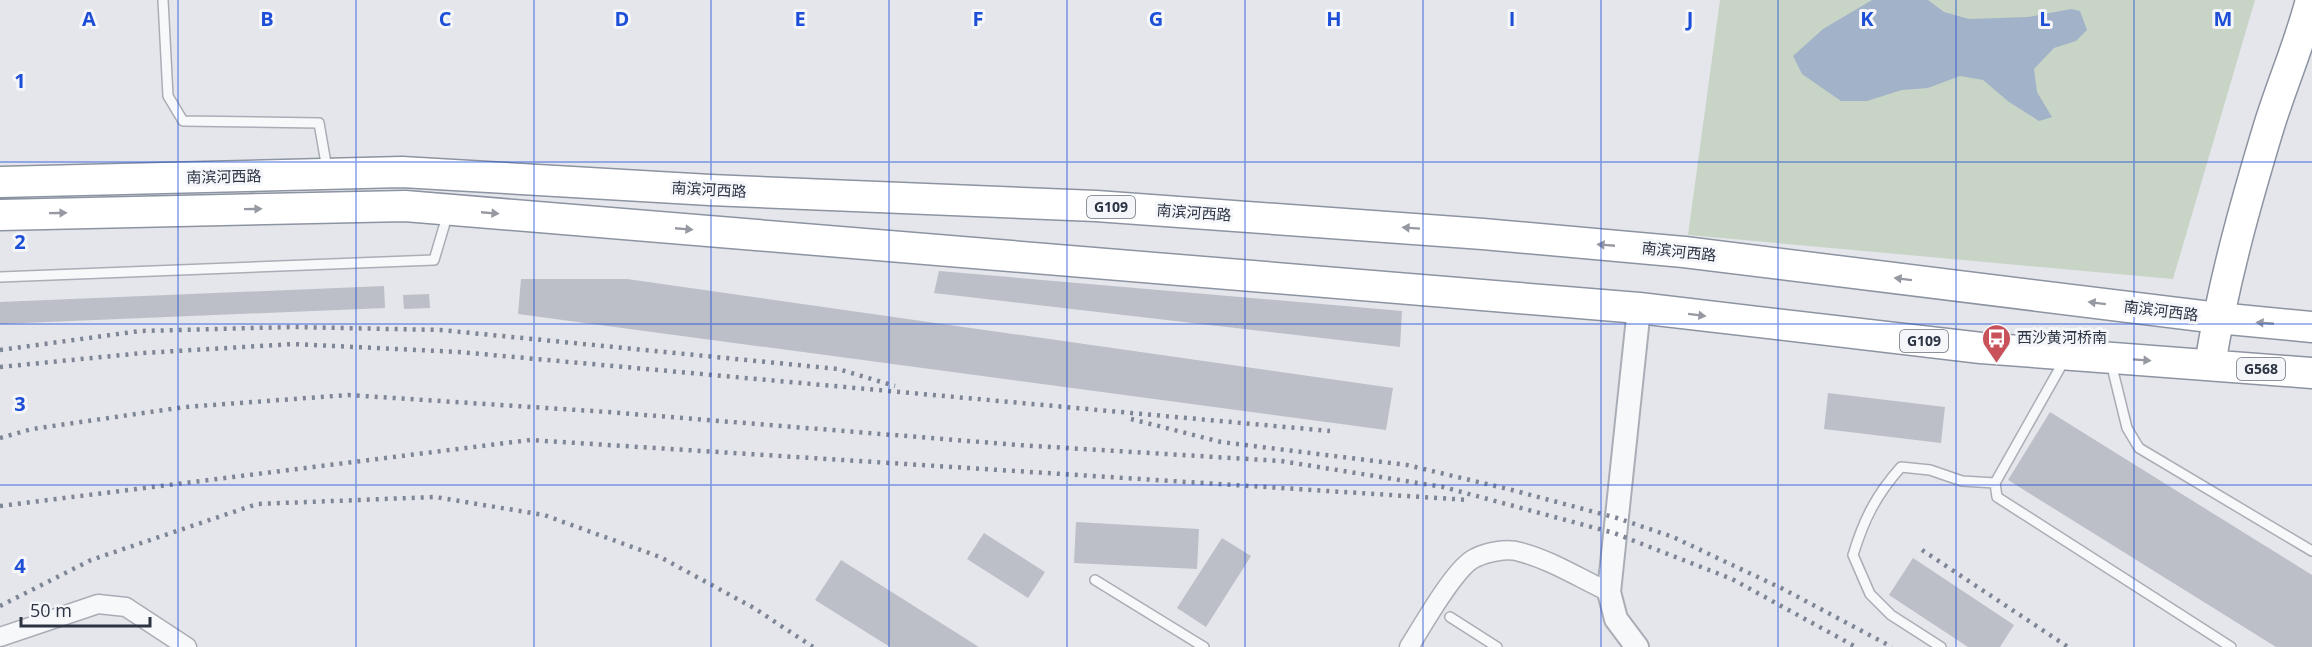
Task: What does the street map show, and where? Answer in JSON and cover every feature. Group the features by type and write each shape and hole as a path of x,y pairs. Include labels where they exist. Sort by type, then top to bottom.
{"highway":[{"path":"2210,365 2235,242 2260,156 2309,7"},
{"name":"南滨河西路","path":"0,182 328,174 404,189 449,210 1639,308"},
{"name":"南滨河西路","path":"0,215 404,189 710,190 1096,206 1483,234 1684,252 2218,318 2312,327"},
{"name":"G109","path":"1639,308 1980,348 2210,365"},
{"name":"G568","path":"2210,365 2312,374"}],"street":[{"path":"1637,647 1616,619 1609,592 1639,308"},
{"path":"1409,647 1455,577 1473,558 1496,551 1517,551 1544,560 1609,592"},
{"path":"0,637 98,604 126,607 188,647"}],"lane":[{"path":"163,0 168,96 183,121 319,123 328,174"},
{"path":"0,277 434,260 449,210"},
{"path":"2068,354 1995,483 1997,497 2231,647"},
{"path":"2110,358 2127,428 2139,448 2312,551"},
{"path":"1941,647 1891,615 1870,594 1853,555 1863,522 1886,484 1901,466 1930,470 1962,481 1995,483"},
{"path":"1095,580 1204,647"},
{"path":"1450,617 1497,647"}],"green space":[{"path":"1720,0 2255,0 2173,279 1688,235"}],"water":[{"path":"1872,0 1928,0 1944,12 1969,19 2028,17 2071,9 2080,11 2087,30 2076,41 2054,48 2034,69 2037,92 2052,117 2039,121 2009,102 1983,80 1960,76 1928,88 1902,90 1867,101 1841,101 1802,74 1793,56 1823,29"}],"building":[{"path":"939,271 1402,311 1400,347 934,293"},
{"path":"521,279 627,279 1393,388 1386,430 518,314"},
{"path":"384,286 385,308 0,324 0,302"},
{"path":"429,294 430,308 404,309 403,295"},
{"path":"1828,393 1945,407 1941,443 1824,429"},
{"path":"2050,412 2312,575 2312,647 2276,647 2008,480"},
{"path":"1076,522 1199,529 1197,569 1074,563"},
{"path":"984,533 1045,572 1028,598 967,559"},
{"path":"1222,538 1251,556 1206,627 1177,608"},
{"path":"1913,558 2014,625 2000,647 1968,647 1889,595"},
{"path":"841,560 979,647 890,647 815,600"}],"railway":[{"path":"0,350 140,331 293,327 441,330 838,369 895,386"},
{"path":"0,367 143,353 293,344 459,352 1330,431"},
{"path":"0,438 32,429 185,407 348,395 608,412 1018,445 1281,461 1443,487 1614,533 1732,579 1856,647"},
{"path":"1131,419 1221,442 1407,465 1617,518 1673,537 1783,589 1892,647"},
{"path":"0,506 530,440 1469,500"},
{"path":"0,606 91,560 257,504 435,497 544,515 660,557 754,608 813,647"},
{"path":"1922,550 2068,647"}],"place":[{"name":"西沙黄河桥南","path":"1996,364"}]}
